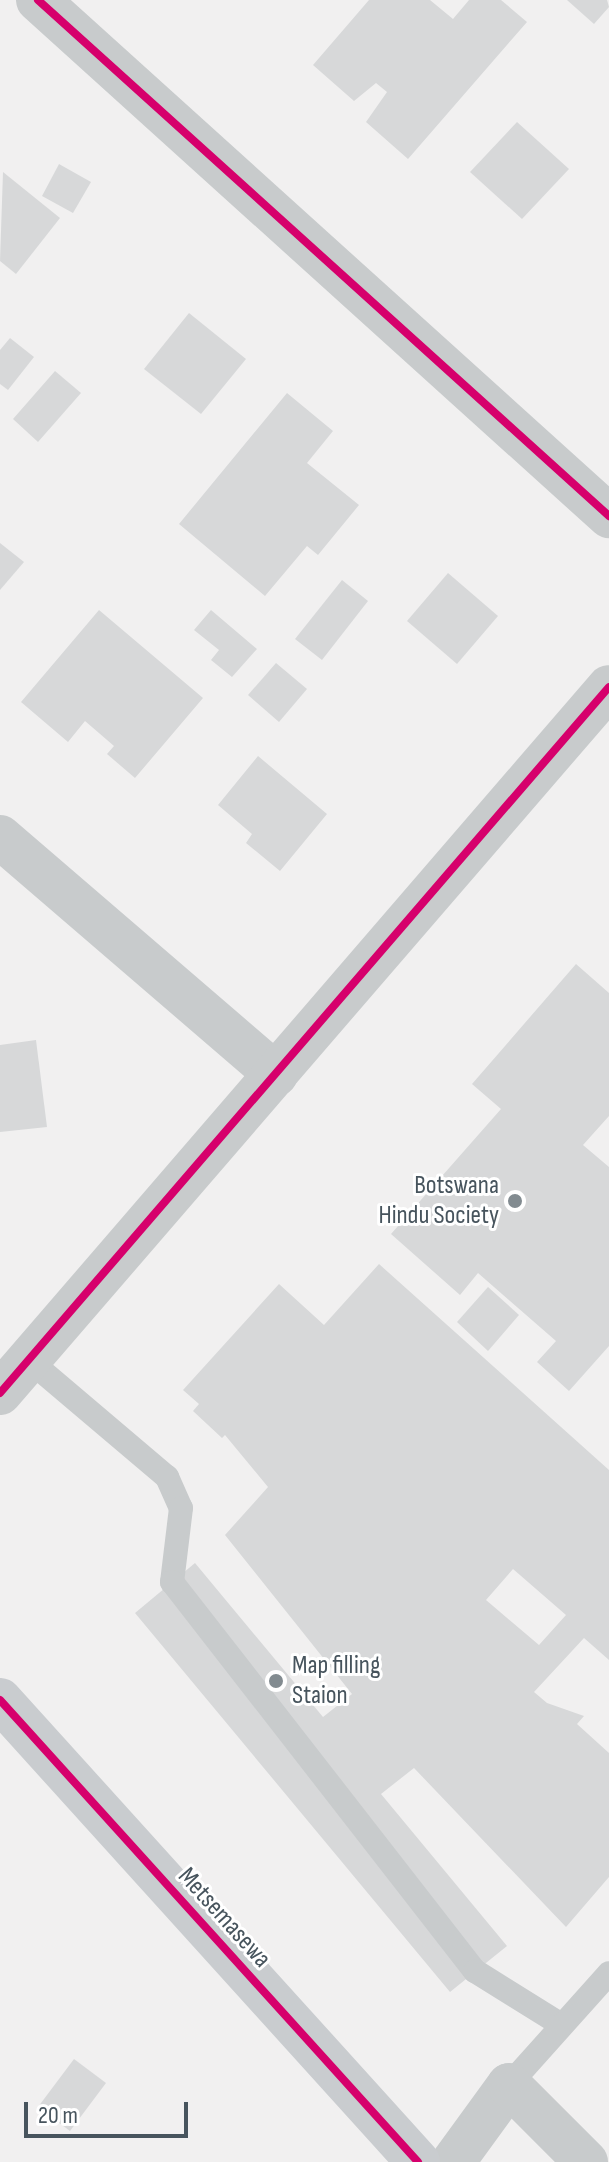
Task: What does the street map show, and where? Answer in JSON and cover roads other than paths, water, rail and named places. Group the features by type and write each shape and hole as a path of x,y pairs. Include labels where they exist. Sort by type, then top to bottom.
{"street":[{"path":"38,0 609,516"},
{"path":"0,1393 609,687"},
{"path":"0,837 276,1074"},
{"name":"Metsemasewa","path":"0,1700 418,2162"},
{"path":"453,2162 509,2085 586,2162"}],"lane":[{"path":"30,1361 167,1477 181,1508 172,1582 475,1971 560,2024"},
{"path":"509,2085 560,2024 609,1973"}],"place":[{"name":"Botswana Hindu Society","path":"515,1201"},
{"name":"Map filling Staion","path":"276,1681"}]}
